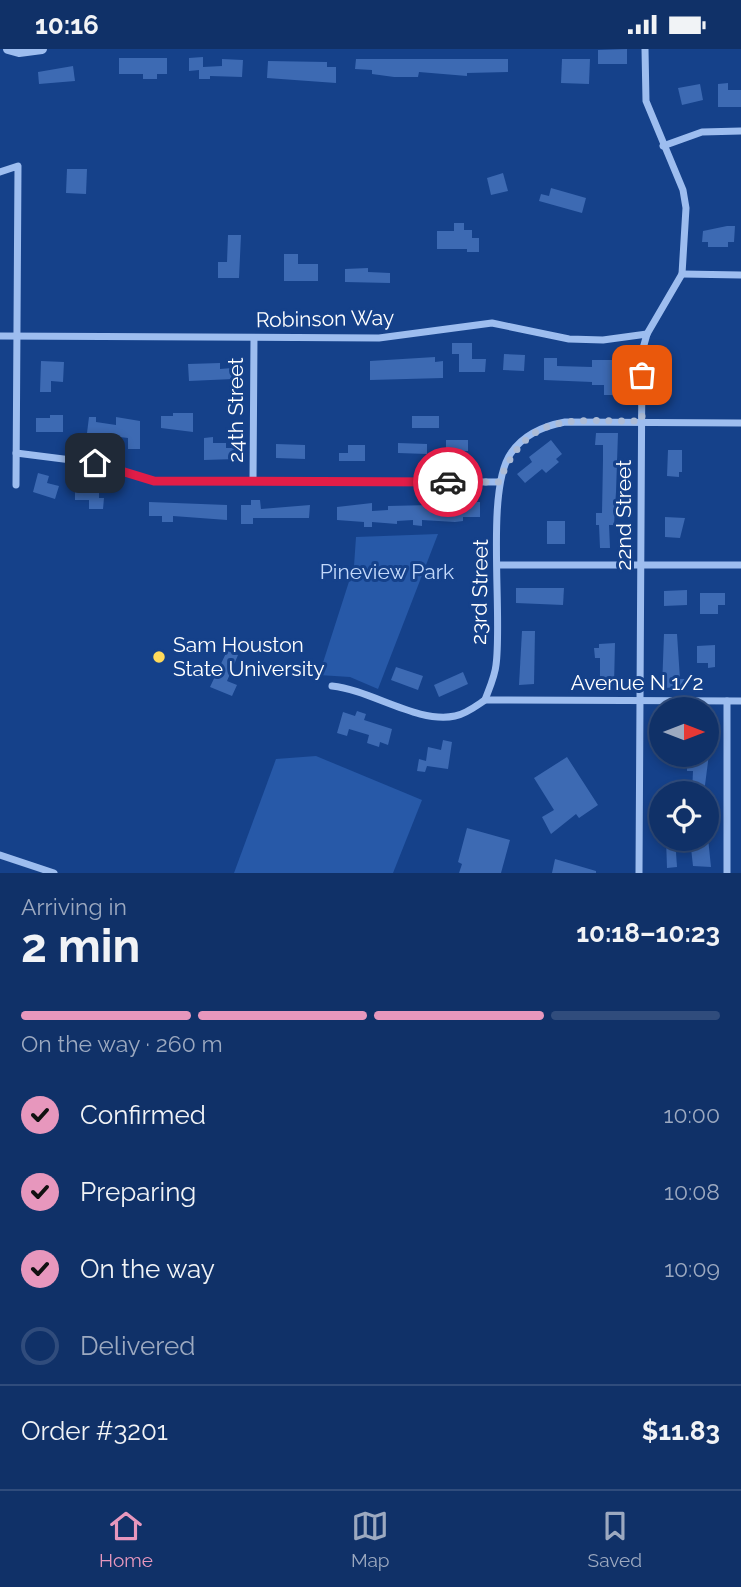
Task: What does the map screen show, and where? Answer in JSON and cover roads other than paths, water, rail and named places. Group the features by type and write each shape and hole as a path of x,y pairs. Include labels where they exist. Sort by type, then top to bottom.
{"street":[{"path":"8,49 19,53 42,49"},
{"name":"22nd Street","path":"639,873 642,352 647,334 682,274 686,208 683,191 646,101 645,49"},
{"path":"663,146 702,132 741,131"},
{"path":"0,172 18,166 16,485"},
{"path":"682,274 741,275"},
{"name":"Robinson Way","path":"0,336 379,338 492,323 569,339 603,340 647,334"},
{"name":"24th Street","path":"253,481 254,338"},
{"path":"16,453 95,463 154,481 499,482 510,454 529,435 546,426 565,422 741,423"},
{"name":"23rd Street","path":"485,700 496,666 499,482"},
{"path":"498,565 741,565"},
{"name":"Avenue N 1/2","path":"332,686 351,688 436,717 458,716 485,700 741,701"},
{"path":"727,701 727,873"},
{"path":"0,855 54,873"}],"place":[{"name":"Sam Houston State University","path":"159,657"}],"park label":[{"name":"Pineview Park","path":"387,572"}]}
